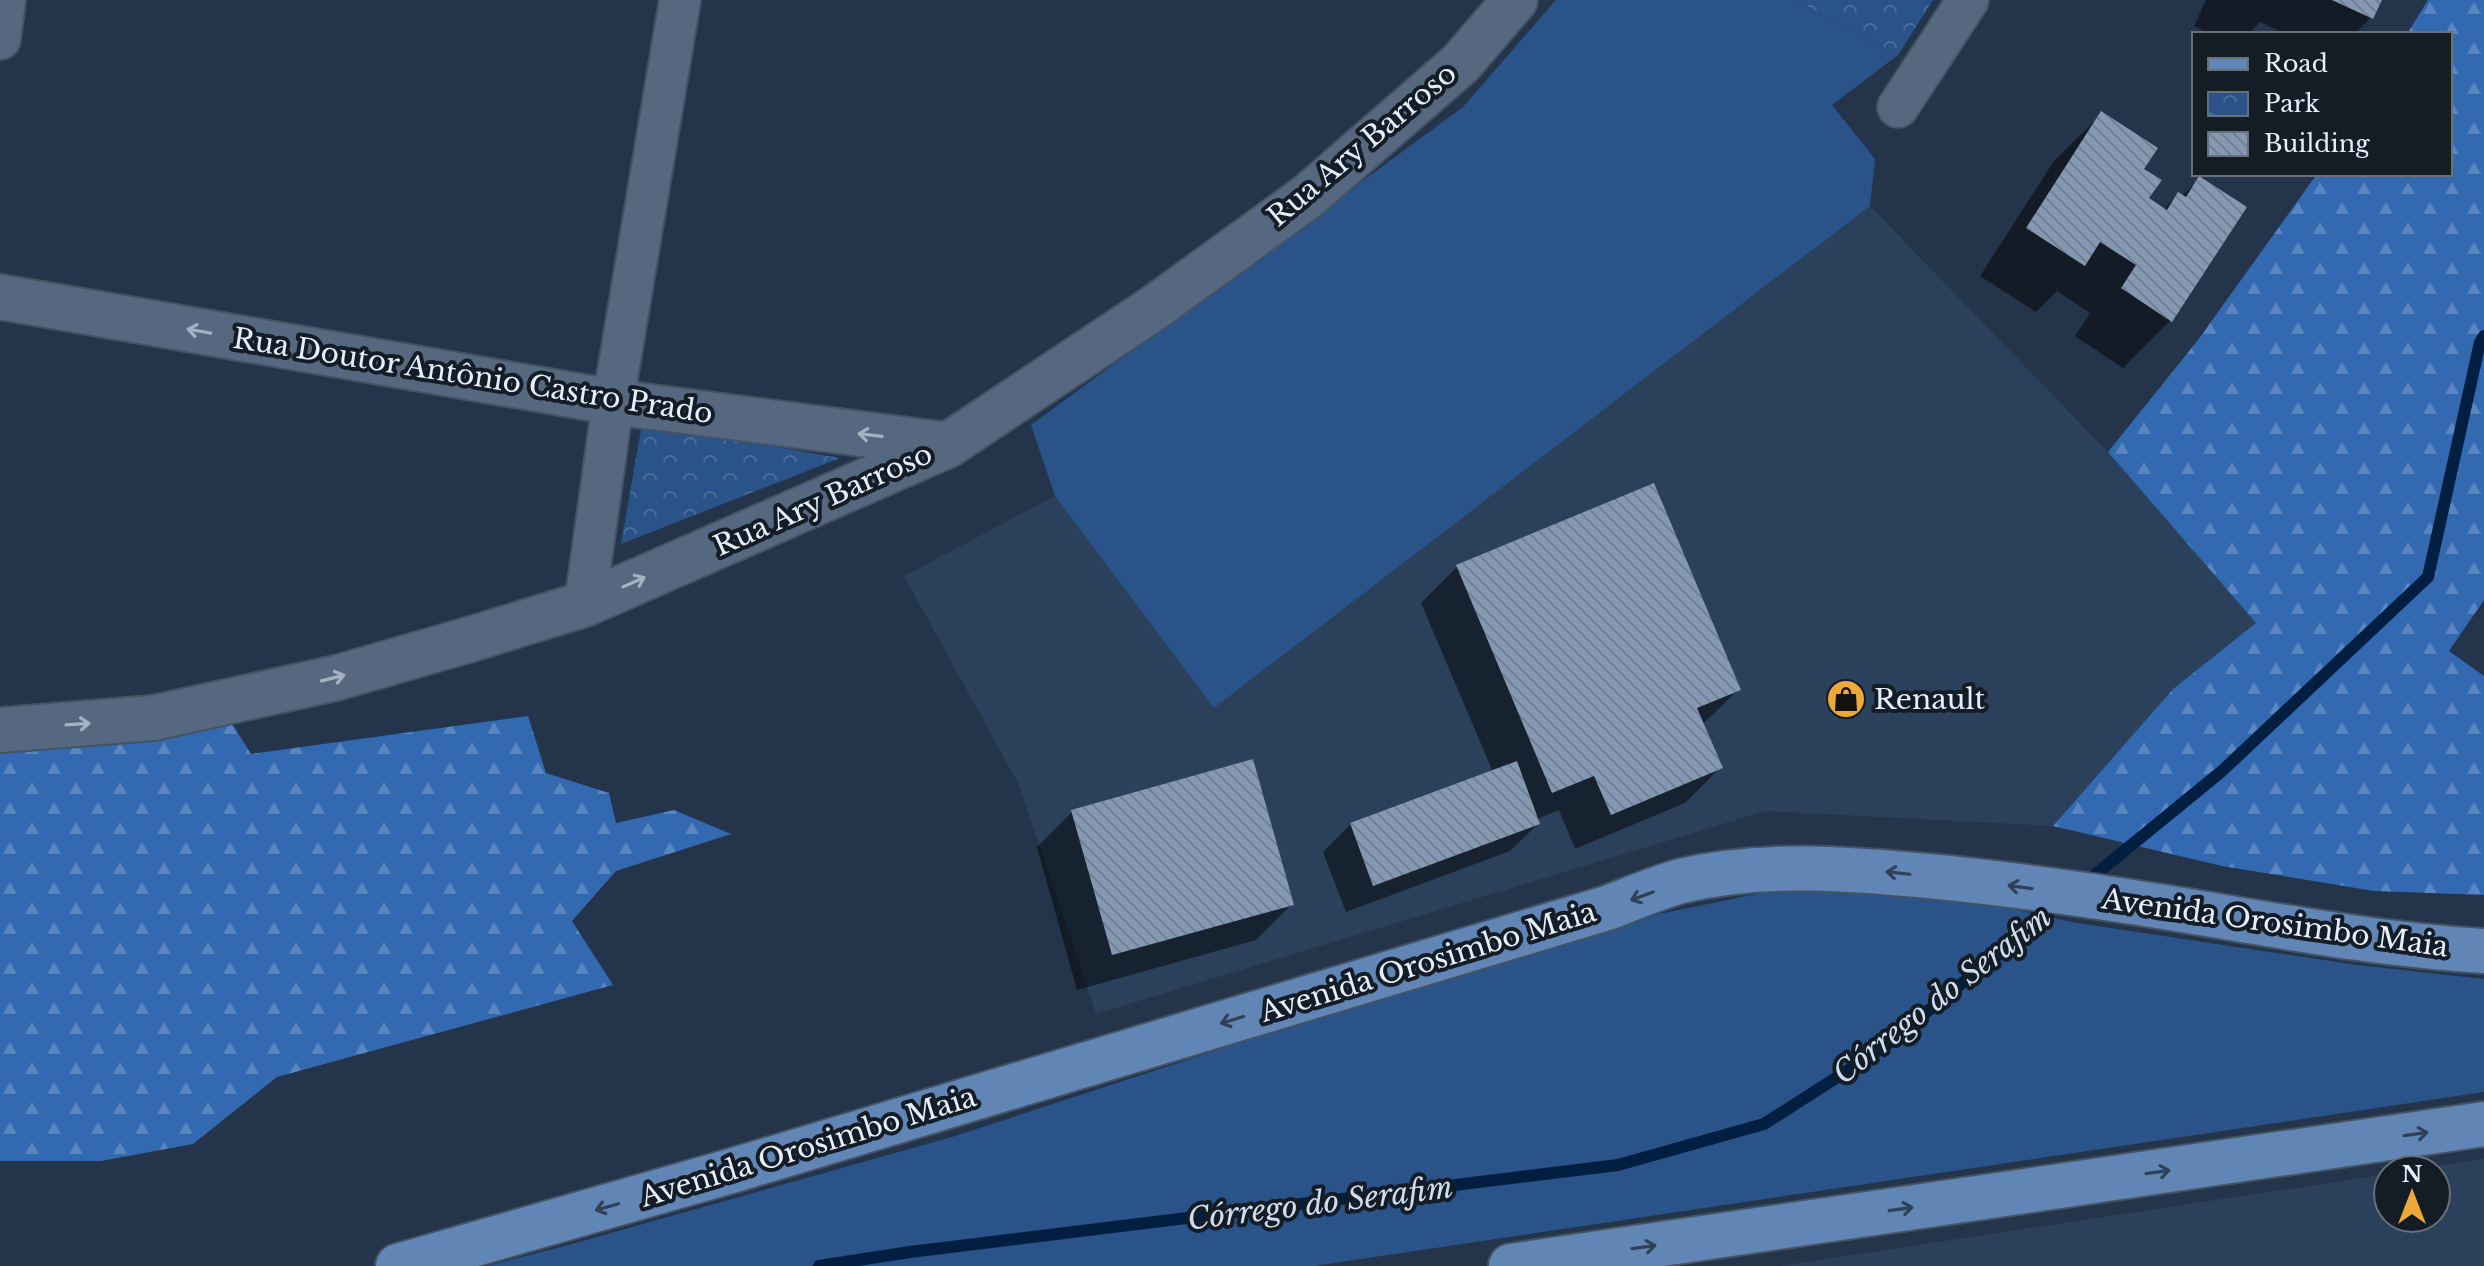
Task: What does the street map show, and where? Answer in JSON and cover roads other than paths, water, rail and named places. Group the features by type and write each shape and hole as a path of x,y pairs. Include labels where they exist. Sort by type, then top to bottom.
{"main road":[{"name":"Rua Ary Barroso","path":"0,730 153,718 336,678 585,604 948,445 1154,308 1307,197 1461,63 1515,0"},
{"name":"Rua Doutor Antônio Castro Prado","path":"0,297 613,402 948,445"},
{"name":"Avenida Orosimbo Maia","path":"398,1266 988,1094 1607,908 1680,881 1767,869 1860,869 2120,900 2332,935 2484,951"},
{"path":"1511,1266 2484,1124"}],"street":[{"path":"0,39 5,0"},
{"path":"585,604 613,402 680,0"},
{"path":"1898,107 1968,0"}],"waterway":[{"name":"Córrego do Serafim","path":"2085,883 2222,771 2428,577 2480,342 2484,336"},
{"name":"Córrego do Serafim","path":"819,1266 910,1252 1618,1165 1764,1124 1881,1049 2062,902"}],"place":[{"name":"Renault","path":"1846,699"}]}
